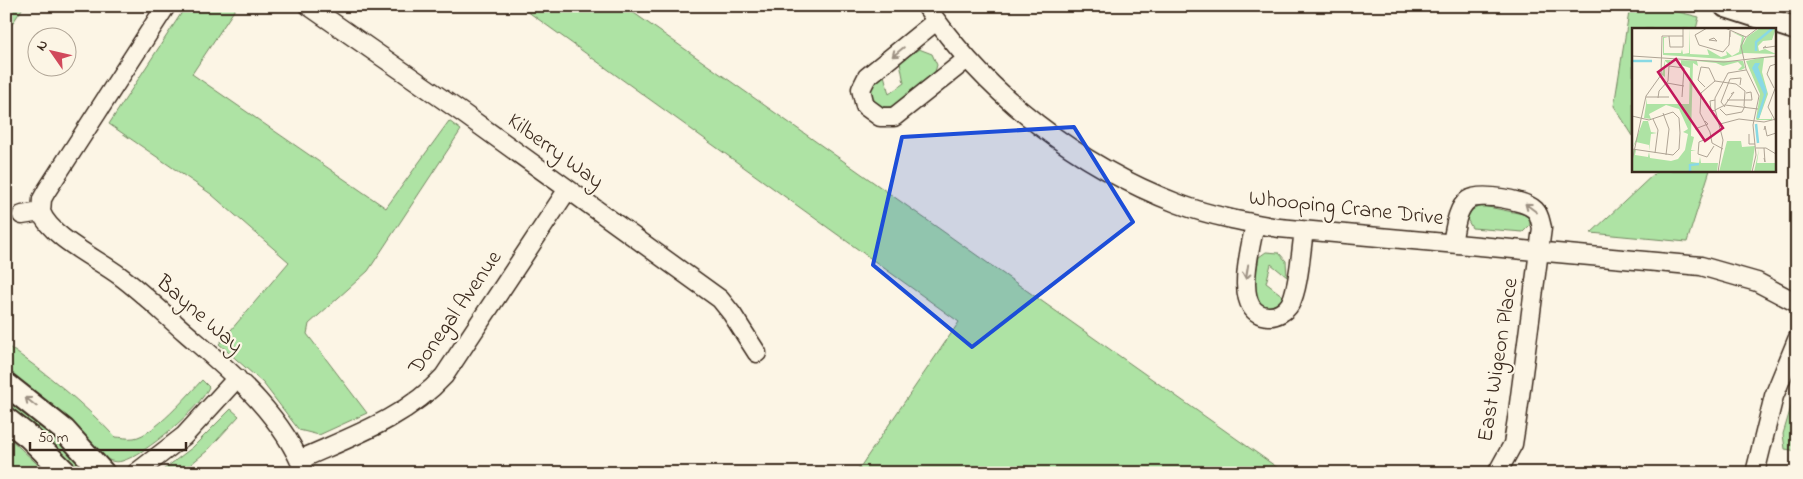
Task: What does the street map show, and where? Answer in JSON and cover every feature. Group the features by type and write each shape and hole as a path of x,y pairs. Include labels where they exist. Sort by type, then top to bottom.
{"street":[{"path":"22,215 41,212 42,200 47,190 166,6"},
{"name":"Kilberry Way","path":"309,6 568,188 720,299 757,353"},
{"path":"1726,6 1797,29"},
{"path":"931,14 868,77 861,89 865,106 880,117 894,117 967,59"},
{"name":"Whooping Crane Drive","path":"931,14 967,59 1018,109 1043,130 1099,166 1181,204 1255,224 1304,231 1701,266 1757,282 1797,303"},
{"name":"Donegal Avenue","path":"302,466 400,412 430,391 448,371 568,188"},
{"name":"East Wigeon Place","path":"1452,243 1461,209 1468,201 1477,196 1488,196 1526,204 1540,216 1542,228 1537,252 1516,427 1513,444 1497,473"},
{"name":"Bayne Way","path":"41,212 54,231 126,281 237,378 273,417 302,466"},
{"path":"1255,224 1244,290 1250,305 1259,314 1268,316 1284,311 1293,298 1304,231"},
{"path":"1755,473 1774,396 1797,340"},
{"path":"136,473 184,436 237,378"},
{"path":"6,384 64,430 102,473"},
{"path":"6,419 36,443 66,473"}],"highlighted area":[{"path":"1074,127 1133,222 972,347 873,265 902,137"}],"green space":[{"path":"6,6 24,6 6,33"},
{"path":"186,6 237,6 192,74 386,208 449,121 461,130 368,271 309,324 307,334 367,413 319,435 299,430 263,383 219,344 289,262 211,194 109,124"},
{"path":"520,6 624,6 1285,473 856,473 959,322"},
{"path":"1630,6 1654,6 1699,17 1696,28 1632,28 1632,134 1614,106"},
{"path":"919,49 932,54 937,65 935,72 896,105 888,107 877,104 870,94 873,85 884,75 889,94 904,83 900,62"},
{"path":"1710,171 1687,242 1591,233 1656,172"},
{"path":"1483,206 1523,214 1529,218 1530,225 1523,232 1472,228 1467,219 1468,216 1473,210"},
{"path":"1266,252 1279,253 1286,261 1287,277 1271,264 1266,283 1283,296 1279,302 1272,306 1264,306 1258,302 1255,296 1255,280 1259,257"},
{"path":"6,345 63,388 115,437 134,438 142,435 170,414 202,380 209,387 195,407 171,430 144,450 132,457 117,462 104,458 6,372"},
{"path":"1797,387 1797,451 1785,449 1783,434"},
{"path":"6,394 43,422 87,473 79,473 49,441 6,406"},
{"path":"231,409 239,416 207,451 180,473 159,473 193,447"},
{"path":"6,435 47,473 6,473"}]}
